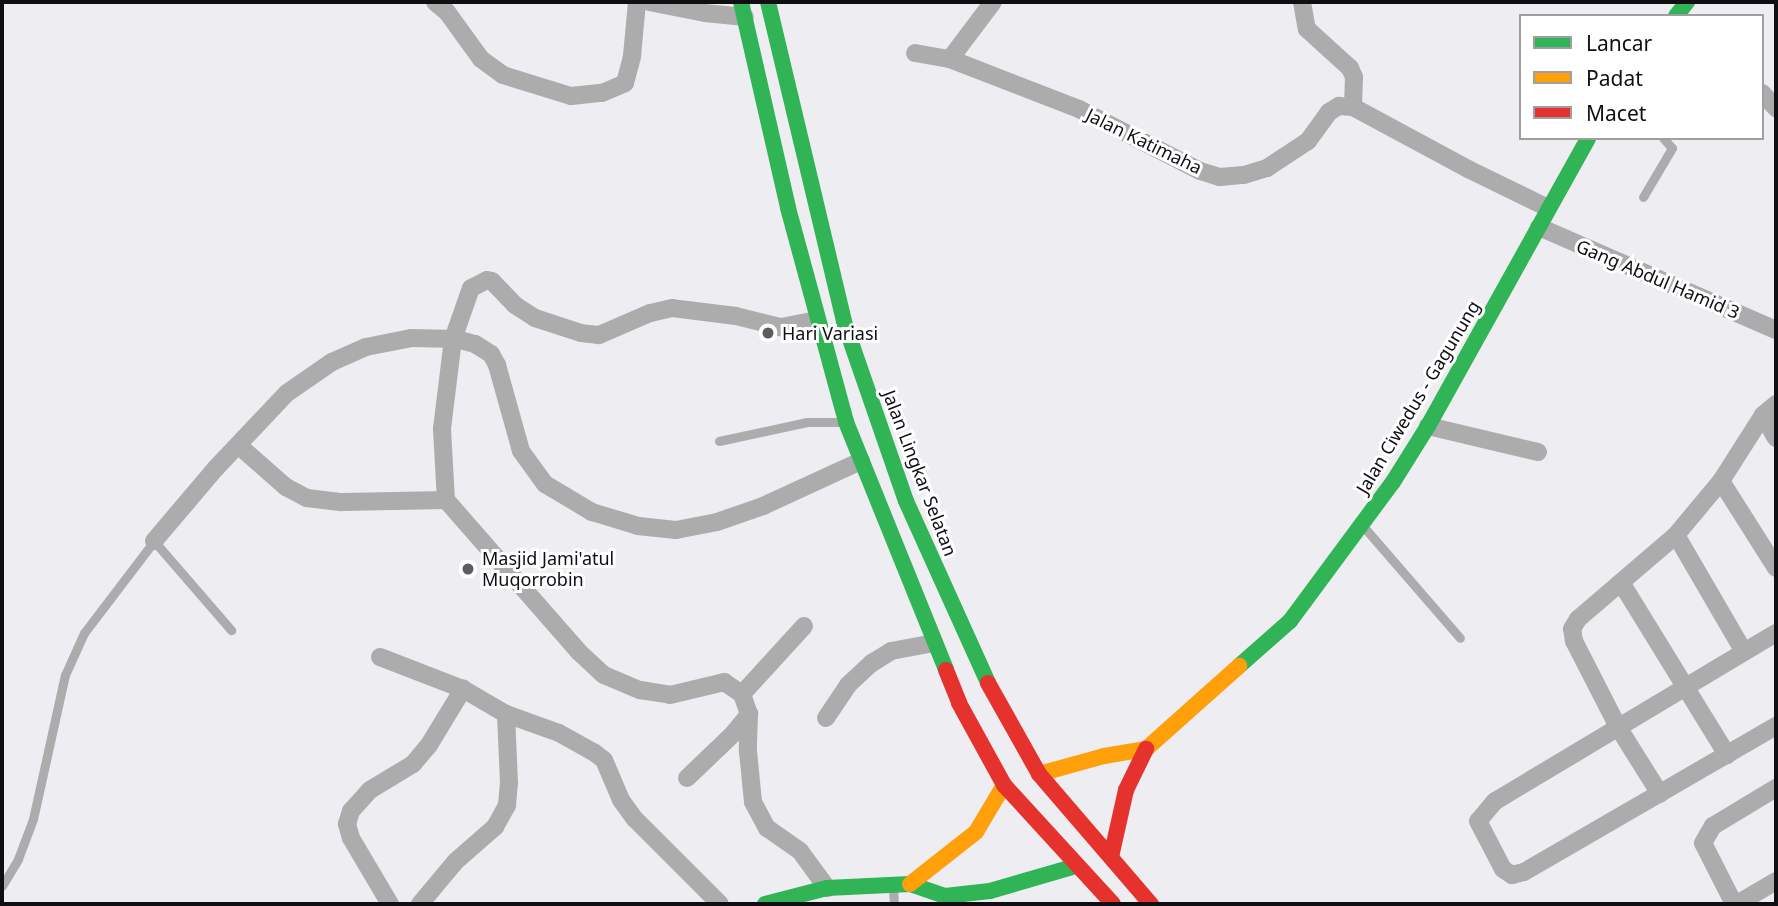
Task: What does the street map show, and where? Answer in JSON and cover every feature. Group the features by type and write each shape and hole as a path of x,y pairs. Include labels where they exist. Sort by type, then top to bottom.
{"main road":[{"name":"Jalan Lingkar Selatan","path":"768,2 819,207 844,322 906,501 988,683 1039,774 1151,904"},
{"path":"743,9 779,169 846,422 934,643 959,703 1004,785 1113,904"},
{"name":"Jalan Ciwedus - Gagunung","path":"1146,749 1290,621 1362,525 1428,426 1587,140"},
{"path":"846,422 876,415"},
{"path":"1039,774 1104,756 1146,749"},
{"path":"1111,857 1126,790 1146,749"},
{"path":"910,884 976,832 1004,785"},
{"path":"765,904 827,888 910,884 945,896 990,891 1076,866"}],"street":[{"path":"435,2 447,12 481,59 503,75 572,96 602,93 625,83 632,57 637,2"},
{"path":"649,2 705,13 743,9"},
{"path":"950,59 993,2"},
{"path":"1302,2 1307,29 1317,41 1350,68 1354,77 1353,107 1548,208"},
{"name":"Jalan Katimaha","path":"915,53 950,59 1079,109 1200,171 1220,177 1244,176 1267,168 1308,141 1329,112 1339,106 1353,107"},
{"path":"1764,95 1776,108"},
{"name":"Gang Abdul Hamid 3","path":"1539,227 1776,330"},
{"path":"817,320 780,327 736,316 672,308 650,313 599,335 535,318 515,305 492,281 471,288 453,339 452,363 442,419 446,500 579,652 604,675 640,690 670,695 724,682 742,694 749,714 748,751 753,802 767,828 800,851 827,888"},
{"path":"154,541 238,445 288,393 332,362 366,347 412,338 453,339 475,344 491,354 497,365 521,451 545,485 592,512 638,526 676,530 717,522 763,506 861,461"},
{"path":"1770,410 1776,438"},
{"path":"1660,794 1618,727 1574,641 1572,629 1578,619 1676,535 1721,481 1770,410"},
{"path":"1428,426 1538,452"},
{"path":"238,445 286,487 322,502 446,500"},
{"path":"1721,481 1776,568"},
{"path":"1676,535 1744,652"},
{"path":"1622,584 1727,755"},
{"path":"742,694 804,626"},
{"path":"1776,633 1495,801 1478,821 1503,869 1512,875 1524,872 1776,726"},
{"path":"826,718 848,685 872,663 891,651 934,643"},
{"path":"380,657 463,689 506,713 571,739 604,760 621,800 635,819 720,904"},
{"path":"390,904 351,838 347,824 351,811 370,790 413,764 429,746 463,689"},
{"path":"420,904 456,862 495,827 507,806 509,783 506,713"},
{"path":"687,778 733,734 749,714"},
{"path":"1776,788 1713,826 1703,843 1735,904 1776,881"}],"lane":[{"path":"1643,197 1672,148 1665,140"},
{"path":"719,441 807,422 846,422"},
{"path":"1362,525 1460,638"},
{"path":"2,886 18,859 33,819 65,675 84,633 154,541 231,630"},
{"path":"893,885 894,904"}],"traffic: fast":[{"path":"741,2 788,208 846,422 946,670"},
{"path":"768,2 844,322 906,501 988,683"},
{"path":"1678,14 1687,2"},
{"path":"1239,666 1290,621 1393,482 1428,426 1587,140"},
{"path":"765,904 827,888 910,884 945,896 990,891 1076,866"}],"traffic: slow":[{"path":"1039,774 1104,756 1146,749 1239,666"},
{"path":"910,884 976,832 1004,785"}],"traffic: jam":[{"path":"946,670 959,703 1004,785 1113,904"},
{"path":"988,683 1039,774 1151,904"},
{"path":"1111,857 1126,790 1146,749"}],"place":[{"name":"Hari Variasi","path":"768,333"},
{"name":"Masjid Jami'atul Muqorrobin","path":"468,569"}]}
